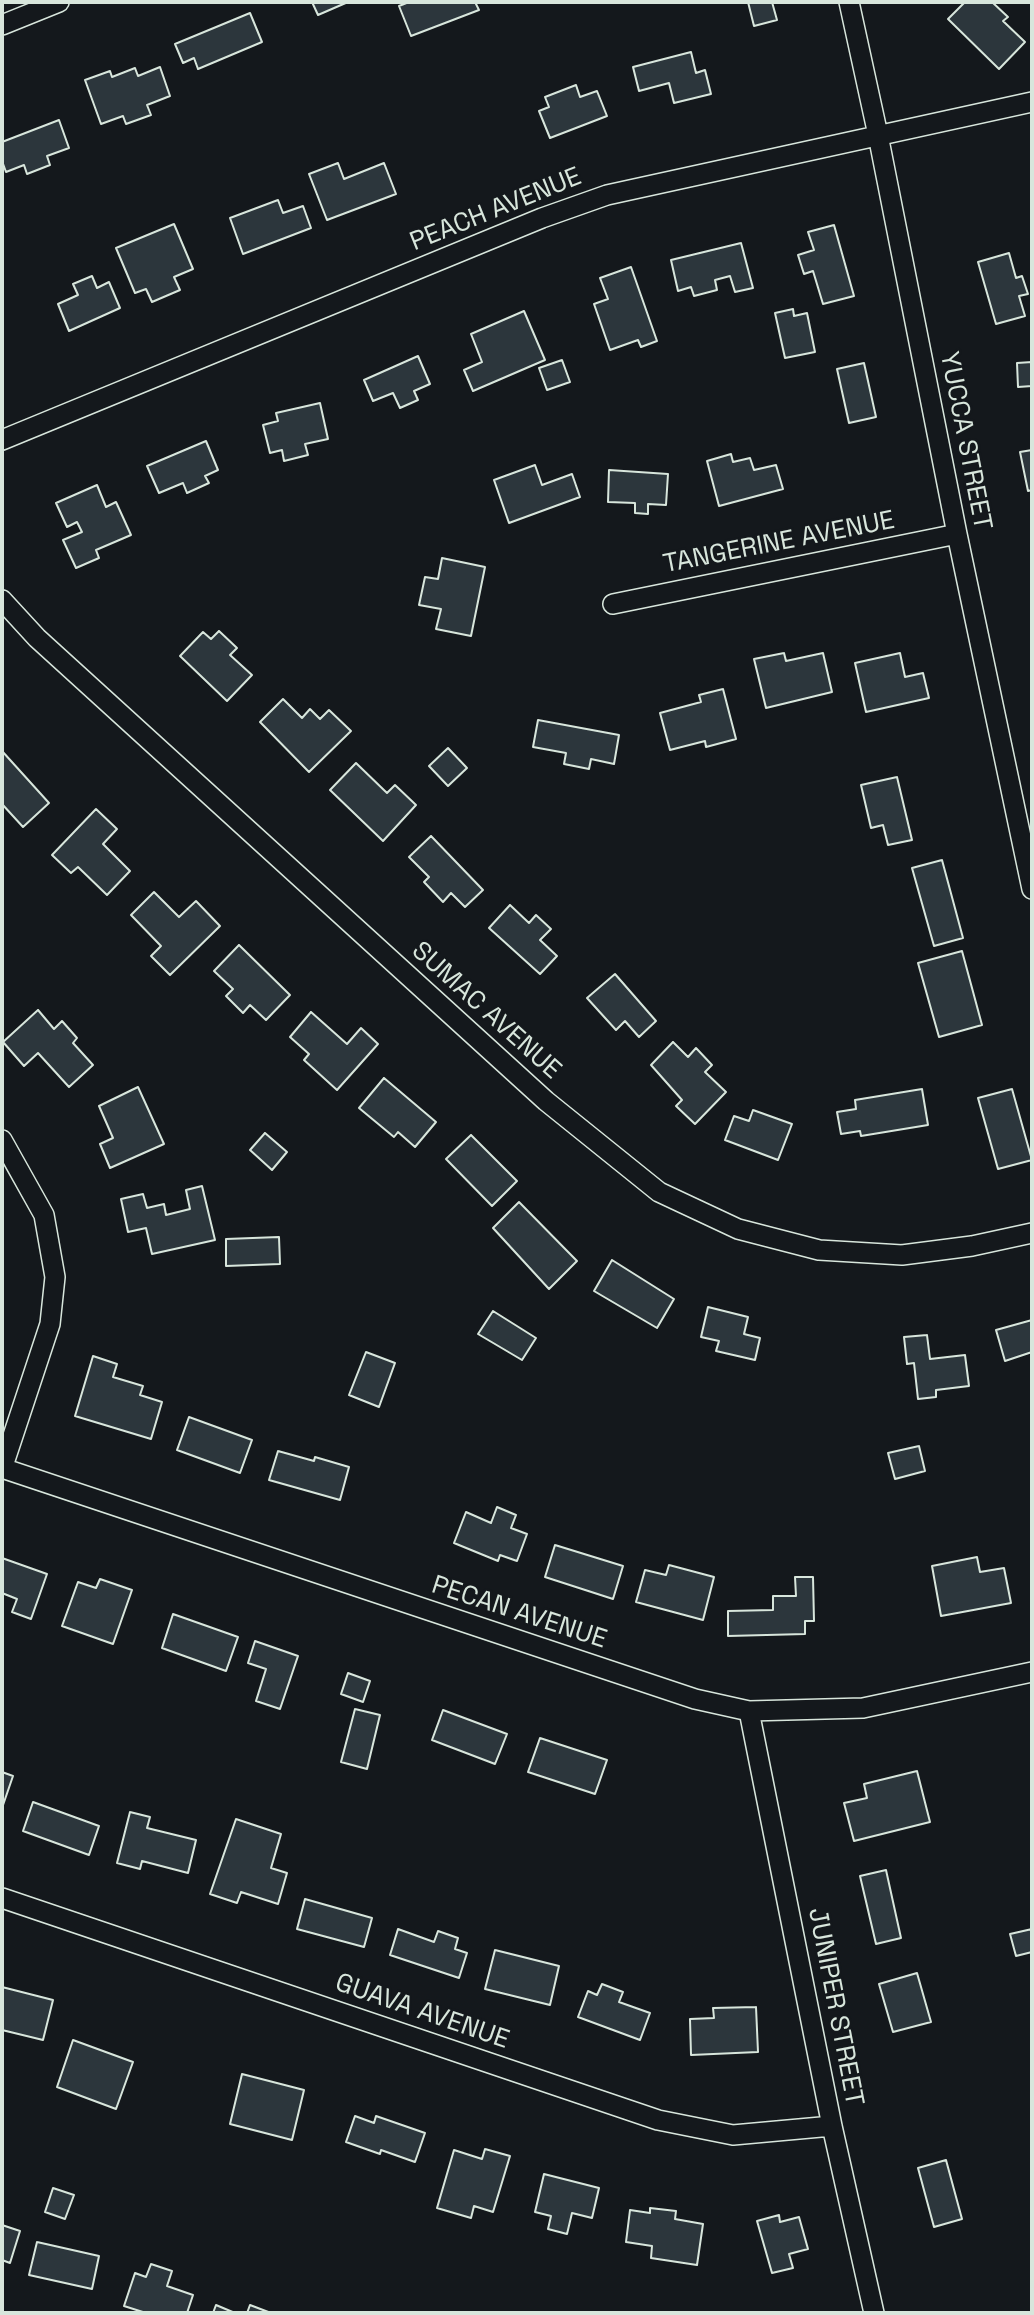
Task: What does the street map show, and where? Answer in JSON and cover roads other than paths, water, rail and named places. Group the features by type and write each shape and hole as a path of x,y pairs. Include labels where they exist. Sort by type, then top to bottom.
{"street":[{"path":"2,25 59,2"},
{"name":"YUCCA STREET","path":"849,2 1032,889"},
{"name":"PEACH AVENUE","path":"2,440 542,218 607,195 1032,102"},
{"name":"TANGERINE AVENUE","path":"612,604 957,534"},
{"name":"SUMAC AVENUE","path":"2,600 37,638 545,1101 659,1192 738,1230 819,1250 902,1255 1032,1233"},
{"path":"2,1140 44,1215 55,1277 50,1324 2,1469"},
{"name":"PECAN AVENUE","path":"2,1469 695,1699 750,1711 863,1708 1032,1672"},
{"name":"JUNIPER STREET","path":"750,1711 832,2126 874,2313"},
{"name":"GUAVA AVENUE","path":"2,1899 657,2120 733,2135 832,2126"}]}
